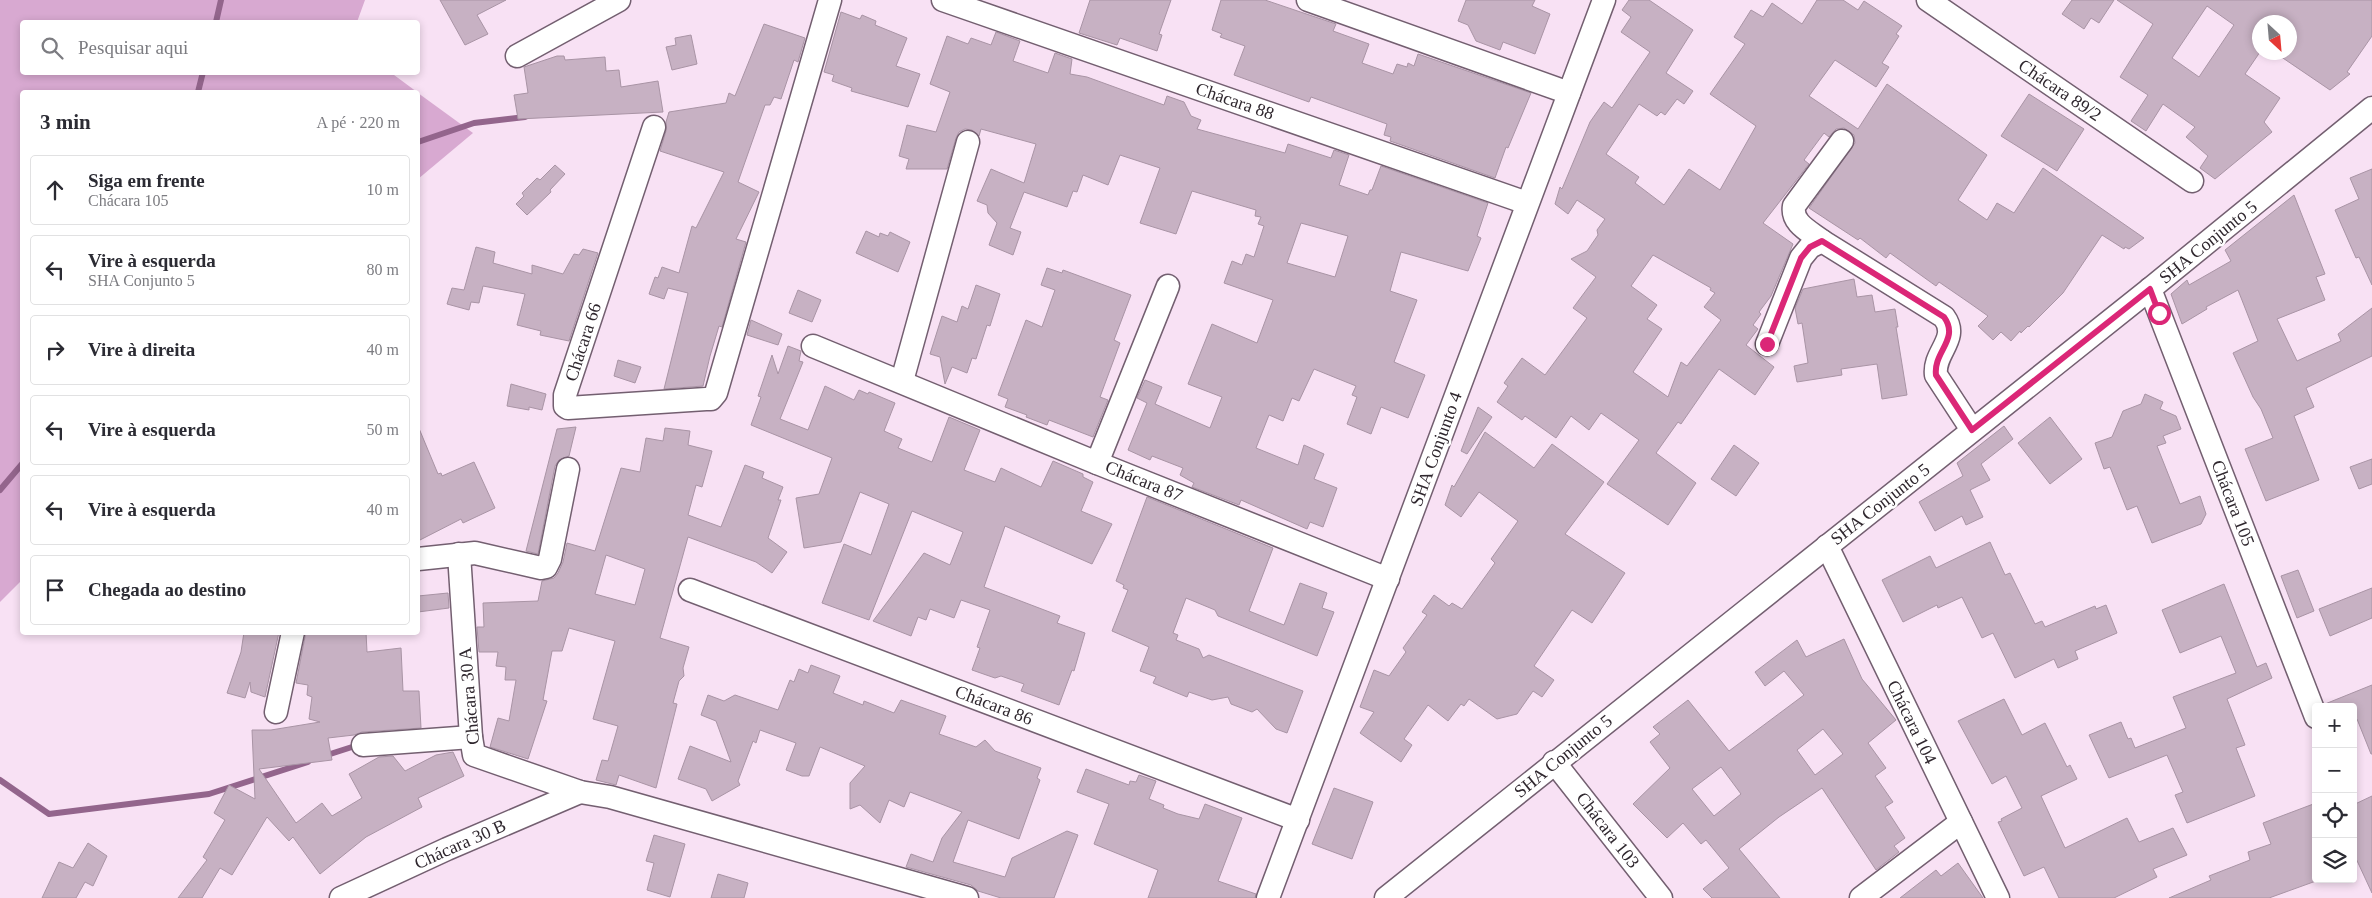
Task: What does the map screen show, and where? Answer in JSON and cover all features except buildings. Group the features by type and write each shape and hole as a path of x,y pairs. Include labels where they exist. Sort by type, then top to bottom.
{"street":[{"path":"517,56 619,0"},
{"name":"Chácara 66","path":"654,127 565,395 565,406 572,409 706,399 714,396 830,0"},
{"name":"Chácara 88","path":"944,0 1527,203"},
{"path":"1308,0 1569,93"},
{"name":"SHA Conjunto 4","path":"1268,898 1604,0"},
{"name":"Chácara 89/2","path":"1928,0 2192,181"},
{"name":"SHA Conjunto 5","path":"1386,898 1554,762 2150,289 2372,108"},
{"path":"1842,141 1794,206 1792,214 1796,221 1822,241 1944,317 1950,325 1950,334 1935,366 1936,375 1972,430"},
{"path":"902,381 968,142"},
{"path":"1767,344 1801,258 1810,247 1822,241"},
{"path":"1097,463 1168,286"},
{"name":"Chácara 105","path":"2150,289 2312,707"},
{"name":"Chácara 87","path":"813,346 902,381 1097,463 1388,579"},
{"path":"420,559 475,553 541,568 546,567 550,559 568,469"},
{"name":"Chácara 104","path":"1827,546 1998,898"},
{"name":"Chácara 30 A","path":"459,554 471,737 474,755 580,792"},
{"name":"Chácara 86","path":"690,590 1298,820"},
{"path":"276,712 292,635"},
{"path":"363,745 471,737"},
{"name":"Chácara 103","path":"1554,762 1661,898"},
{"path":"580,792 610,797 966,898"},
{"name":"Chácara 30 B","path":"341,898 447,849 580,792"},
{"path":"1861,898 1962,822"}],"shaded area":[{"path":"0,0 365,0 358,20 20,20 20,75 394,75 414,90 20,90 20,582 0,602"},
{"path":"420,94 473,133 420,177"}],"waterway":[{"path":"216,20 221,0"},
{"path":"198,90 202,75"},
{"path":"420,141 474,123 525,117"},
{"path":"0,490 20,466"},
{"path":"324,756 352,747"},
{"path":"0,780 49,814 209,794 308,762"}],"route":[{"path":"1767,344 1801,258 1810,247 1822,241 1944,317 1950,325 1950,334 1935,366 1936,375 1972,430 2150,289 2159,313"}]}
